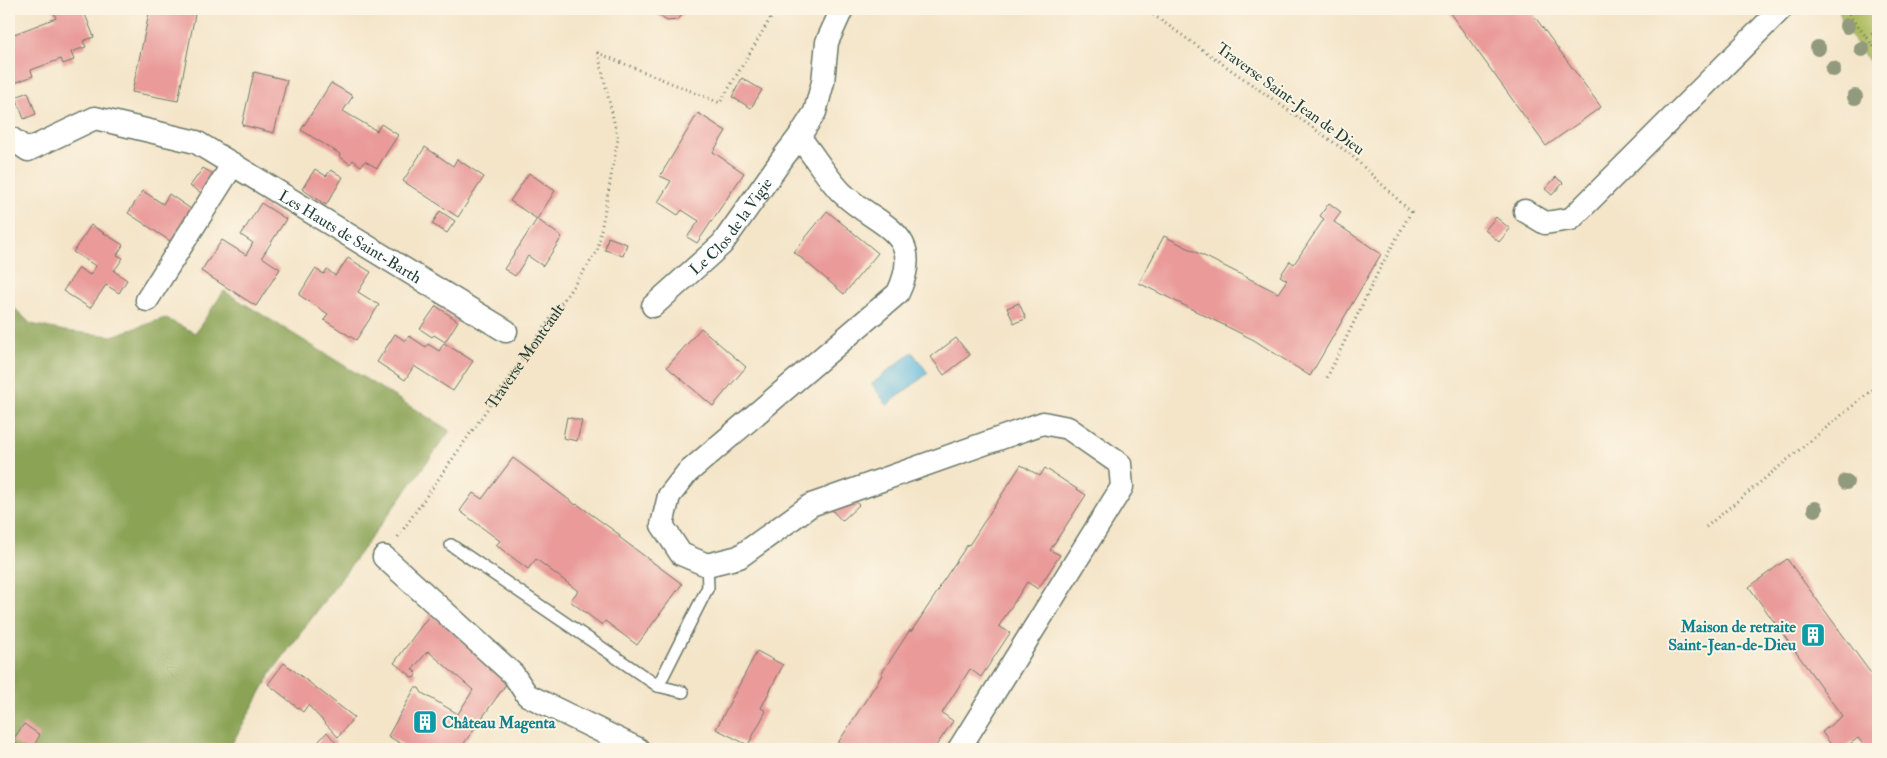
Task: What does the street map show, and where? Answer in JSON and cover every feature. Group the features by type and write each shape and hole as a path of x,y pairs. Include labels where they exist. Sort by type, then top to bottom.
{"street":[{"name":"Le Clos de la Vigie","path":"654,306 722,244 785,155 800,137 815,112 823,82 827,42 842,9"},
{"path":"1525,211 1545,223 1570,219 1781,9"},
{"name":"Les Hauts de Saint-Barth","path":"9,136 28,150 95,118 196,142 506,332"},
{"path":"800,137 842,193 901,238 908,258 905,278 898,293 687,473 669,496 662,525 681,554 707,565 739,557 811,505 1043,423 1068,428 1120,464 1122,486 959,749"},
{"path":"148,300 233,164"},
{"path":"384,557 513,674 527,696 638,749"}],"lane":[{"path":"451,545 658,686 683,692"},
{"path":"658,686 708,587 707,565"}],"path":[{"name":"Traverse Montcault","path":"384,557 597,252 618,139 598,53 720,103 776,9"},
{"name":"Traverse Saint-Jean de Dieu","path":"1145,9 1350,154 1411,212 1379,270 1327,378"},
{"path":"1848,9 1850,16 1878,52"},
{"path":"1868,37 1878,29"},
{"path":"1706,527 1878,385"}],"green space":[{"path":"1839,9 1878,9 1878,73 1844,27"},
{"path":"224,291 450,431 272,672 229,749 9,749 9,303 31,324 65,331 112,336 165,318 195,333"}],"water":[{"path":"912,352 928,373 887,405 872,384"}],"building":[{"path":"83,9 94,37 83,41 86,47 71,52 74,60 63,64 61,59 31,70 33,76 12,84 9,79 9,36 56,18 53,10"},
{"path":"150,9 196,9 178,101 132,92"},
{"path":"649,9 686,9 678,20 667,21"},
{"path":"1447,9 1529,9 1601,107 1546,146"},
{"path":"254,72 287,80 274,133 242,125"},
{"path":"742,78 762,90 751,108 732,97"},
{"path":"331,83 353,96 343,111 377,131 381,124 398,135 377,168 365,161 361,166 353,160 350,164 339,156 340,154 301,130"},
{"path":"28,92 36,114 24,119 16,97"},
{"path":"698,113 726,131 713,152 744,173 697,243 687,237 699,221 682,210 678,215 658,202 671,181 660,176"},
{"path":"425,147 453,166 457,159 484,177 458,217 403,181"},
{"path":"203,168 217,176 205,195 190,186"},
{"path":"315,169 326,176 331,170 343,177 326,205 302,189"},
{"path":"529,173 555,191 537,219 510,201"},
{"path":"1556,177 1563,183 1552,195 1545,189"},
{"path":"143,191 163,204 169,194 194,211 173,243 128,213"},
{"path":"261,203 286,219 262,257 280,269 256,306 201,271 222,240 246,255 253,243 241,235"},
{"path":"1329,203 1341,212 1334,222 1381,254 1310,376 1254,340 1139,283 1164,236 1278,293 1287,280 1280,276 1290,261 1294,264 1324,219 1320,216"},
{"path":"440,211 455,221 447,233 432,224"},
{"path":"827,211 878,253 844,294 794,252"},
{"path":"1496,217 1510,229 1499,242 1485,230"},
{"path":"537,219 562,237 543,266 528,256 515,276 504,269"},
{"path":"91,225 123,245 117,255 123,258 114,271 127,280 119,293 106,285 90,308 63,291 79,268 90,275 96,266 73,252"},
{"path":"608,237 627,244 623,256 605,250"},
{"path":"348,258 371,272 358,292 379,305 356,340 324,320 328,314 299,295 315,269 324,274 327,269 335,276"},
{"path":"1019,303 1026,319 1014,323 1007,308"},
{"path":"436,306 458,321 445,342 434,335 432,337 420,329"},
{"path":"701,328 746,367 713,406 667,367"},
{"path":"395,334 405,341 409,336 426,347 428,344 439,351 444,343 473,361 453,391 414,366 405,380 377,362"},
{"path":"956,338 970,355 944,375 931,357"},
{"path":"567,417 582,421 577,441 563,438"},
{"path":"513,458 620,535 619,537 682,584 637,645 605,621 602,625 570,601 578,591 536,559 528,569 496,545 500,541 460,511 473,493 482,499"},
{"path":"1021,465 1040,476 1045,468 1086,495 1050,550 1060,555 1038,589 1027,582 999,626 1010,633 981,677 970,669 942,713 953,721 934,749 834,749 881,674 910,630 911,632"},
{"path":"848,495 859,505 842,521 832,510"},
{"name":"Maison de retraite Saint-Jean-de-Dieu","path":"1787,559 1878,683 1878,749 1867,749 1858,738 1843,749 1834,749 1822,732 1842,716 1749,587"},
{"path":"431,613 509,680 460,749 410,749 388,736 415,688 419,688 422,693 458,714 473,690 428,651 412,670 415,671 416,675 414,678 394,663"},
{"path":"757,651 783,665 761,708 766,711 748,745 716,729"},
{"path":"284,663 354,717 338,737 308,705 303,712 268,684"},
{"path":"24,724 40,735 32,749 25,749 12,741"},
{"path":"327,732 336,743 332,749 312,749"}],"place":[{"name":"Maison de retraite Saint-Jean-de-Dieu","path":"1813,635"},
{"name":"Château Magenta","path":"425,722"}]}
